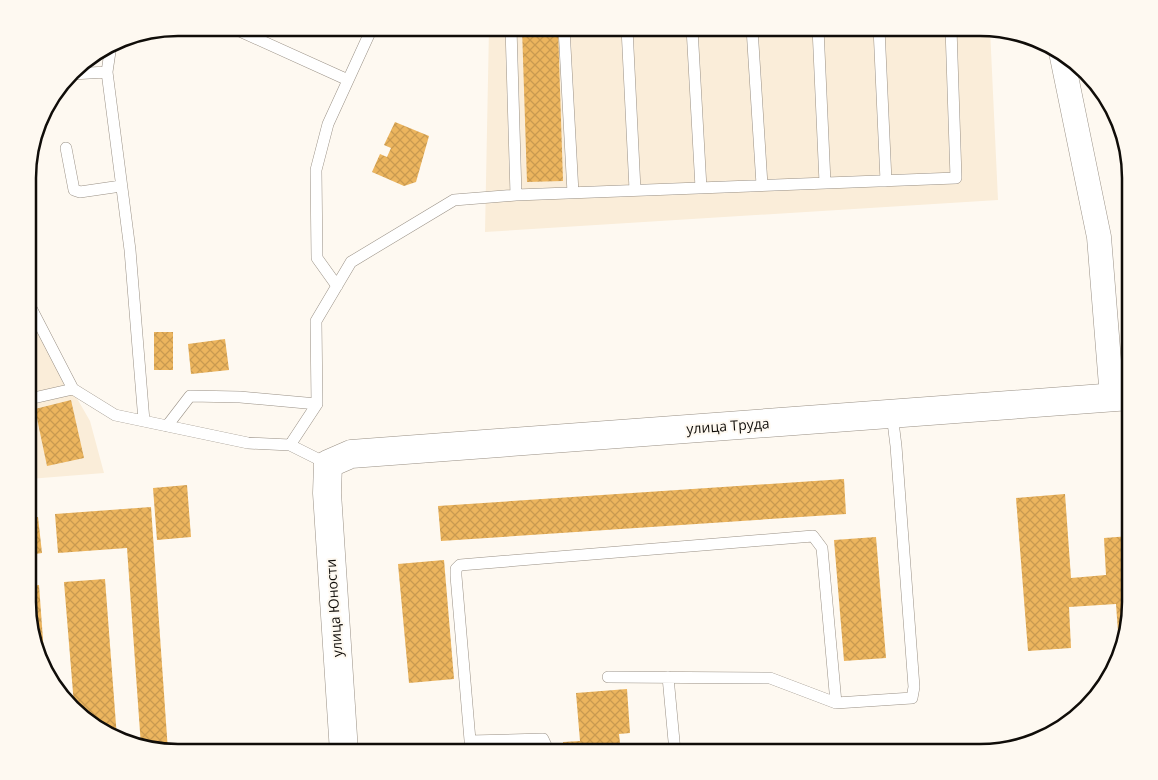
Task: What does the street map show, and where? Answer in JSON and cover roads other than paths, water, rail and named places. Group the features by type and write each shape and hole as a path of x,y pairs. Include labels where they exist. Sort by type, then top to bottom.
{"street":[{"path":"1063,63 1099,237 1121,397"},
{"name":"улица Труда","path":"328,464 351,454 1121,397"},
{"name":"улица Юности","path":"328,464 327,493 343,744"}],"lane":[{"path":"251,36 348,80"},
{"path":"337,286 317,258 316,170 328,124 368,36"},
{"path":"511,36 516,195"},
{"path":"564,36 573,193"},
{"path":"627,36 635,190"},
{"path":"692,36 701,188"},
{"path":"753,36 762,186"},
{"path":"818,36 825,183"},
{"path":"879,36 886,181"},
{"path":"290,445 317,404 316,321 351,262 454,200 516,195 956,178 951,36"},
{"path":"109,54 107,72 130,250 144,421"},
{"path":"82,73 107,72"},
{"path":"66,148 74,190 80,192 121,186"},
{"path":"36,318 73,389 115,415 248,443 290,445 328,464"},
{"path":"36,397 73,389"},
{"path":"167,426 190,396 240,397 317,404"},
{"path":"608,677 770,678 836,703 908,700 912,698 914,693 892,414"},
{"path":"470,744 456,576 456,569 465,565 813,536 822,548 836,703"},
{"path":"668,677 674,743"},
{"path":"495,744 543,739 545,744"}]}
